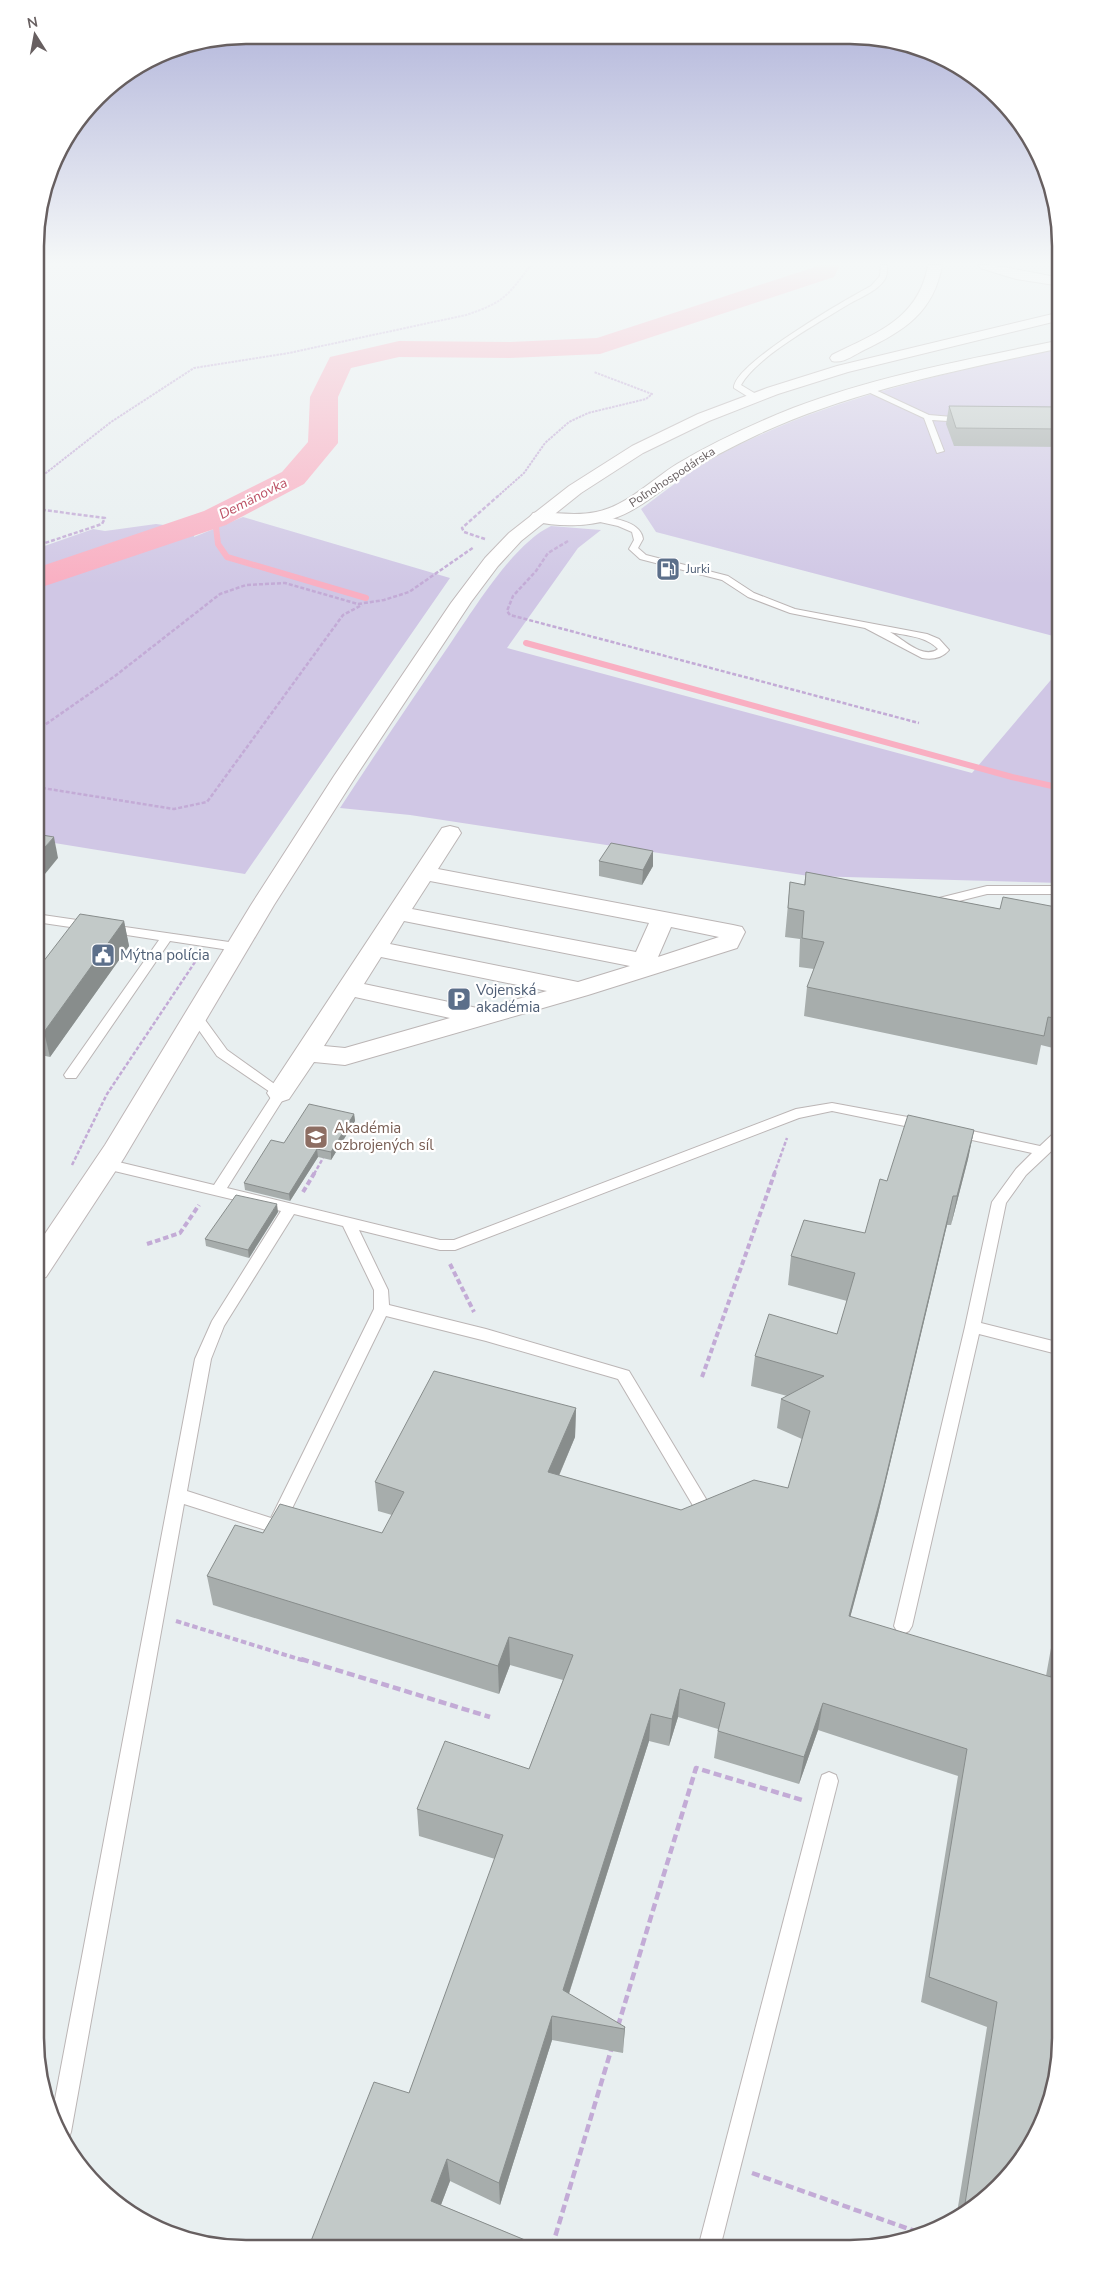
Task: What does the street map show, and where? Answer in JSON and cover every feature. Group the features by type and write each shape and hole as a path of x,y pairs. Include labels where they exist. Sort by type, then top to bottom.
{"main road":[{"path":"782,386 810,372"},
{"path":"44,1258 106,1164 292,856 458,607 494,559 539,517 585,483 651,442 753,396 833,372"},
{"name":"Poľnohospodárska","path":"539,517 599,519 632,504 679,470 736,439 800,412 869,388 941,372"},
{"path":"280,1093 305,1052 450,834"},
{"path":"305,1052 344,1057 579,990 643,965 728,943 733,932 424,872"},
{"path":"398,913 643,965"},
{"path":"643,965 663,918"},
{"path":"374,948 579,990"},
{"path":"348,988 484,1017"}],"lane":[{"path":"745,372 742,374 737,386 753,396"},
{"path":"869,388 928,417 971,420"},
{"path":"928,417 940,451"},
{"path":"599,519 637,531 639,541 633,549 643,557 724,578 751,595 793,611 870,628 924,636 936,641 944,650 933,656 916,653 886,634 870,628"},
{"path":"920,906 987,890 1052,890"},
{"path":"44,919 77,924"},
{"path":"118,930 236,947"},
{"path":"71,1075 166,938"},
{"path":"195,1016 222,1053 280,1093 214,1188"},
{"path":"106,1164 214,1188 440,1245 455,1245 468,1242 796,1114 832,1107 1044,1151"},
{"path":"903,1626 973,1327 999,1202 1021,1172 1052,1143"},
{"path":"62,2122 203,1359 217,1325 290,1208"},
{"path":"177,1496 275,1526 382,1309 381,1290 348,1222"},
{"path":"382,1309 486,1335 623,1375 701,1504"},
{"path":"973,1327 1052,1347"},
{"path":"711,2240 829,1781"}],"path":[{"path":"44,474 111,422 188,372"},
{"path":"484,544 492,541 469,535 462,528 524,473 545,443 558,430 588,413 646,399 652,394 594,372"},
{"path":"44,510 105,518 102,524 44,543"},
{"path":"599,519 548,553 536,571 513,596 507,611 510,615 919,723"},
{"path":"44,788 174,809 187,808 207,802 343,615 356,607 409,592 460,555 476,546"},
{"path":"44,725 115,676 207,602 236,588 261,583 285,583 358,604 367,604"},
{"path":"702,1377 796,1114"},
{"path":"147,1244 180,1233 214,1188"},
{"path":"440,1245 486,1335"},
{"path":"156,1615 490,1717"},
{"path":"617,2031 696,1768 822,1806"},
{"path":"554,2240 614,2040"},
{"path":"730,2166 913,2230"}],"shaded area":[{"path":"957,372 1052,372 1052,636 656,532 641,509 703,464 753,438 839,405"},
{"path":"243,517 450,578 245,874 44,841 44,546 93,529 105,531 156,524 195,529 194,537"},
{"path":"551,526 601,530 578,548 507,648 972,773 1052,679 1052,883 809,876 410,815 340,808 495,579 523,547"}],"building":[{"path":"949,406 1052,407 1052,429 956,428"},
{"path":"44,835 54,837 44,848"},
{"path":"611,843 653,851 643,870 599,861"},
{"path":"806,872 1000,909 1003,897 1052,906 1052,1018 1048,1017 1044,1036 807,987 824,942 802,938 804,911 788,908 790,882 805,885"},
{"path":"80,914 124,921 44,1032 44,961"},
{"path":"309,1104 354,1114 331,1152 317,1149 289,1194 244,1183 271,1140 284,1143"},
{"path":"908,1115 974,1130 957,1196 953,1196 884,1485 849,1616 1051,1677 1052,1671 1052,2052 1051,2065 1042,2103 1031,2128 1018,2151 1002,2172 984,2190 965,2205 997,2002 929,1977 967,1749 823,1703 804,1757 718,1731 725,1703 680,1689 672,1719 651,1714 563,1990 625,2027 624,2029 552,2016 499,2183 447,2159 431,2201 525,2240 311,2240 374,2082 409,2093 503,1835 417,1809 445,1741 529,1769 573,1655 509,1637 498,1666 207,1576 235,1525 263,1533 280,1504 382,1533 404,1492 375,1482 434,1371 576,1408 548,1472 681,1510 754,1480 788,1488 810,1411 781,1399 824,1376 755,1356 769,1314 837,1334 855,1273 791,1256 804,1220 865,1233 880,1179 887,1181"},
{"path":"236,1195 277,1204 248,1250 205,1239"}],"waterway":[{"name":"Demänovka","path":"44,576 215,518 293,478 323,443 324,397 336,372"},
{"path":"215,518 218,544 227,557 366,598"},
{"path":"526,643 1012,777 1052,786"}],"place":[{"name":"Jurki","path":"668,569"},
{"name":"Mýtna polícia","path":"103,955"},
{"name":"Vojenská akadémia","path":"459,999"},
{"name":"Akadémia ozbrojených síl","path":"316,1137"}]}
